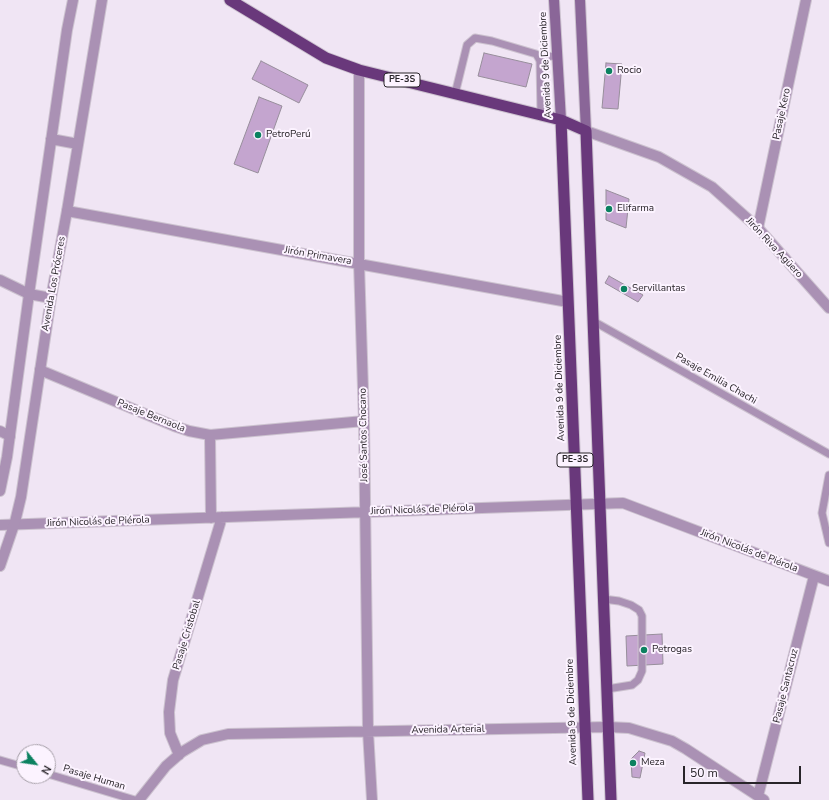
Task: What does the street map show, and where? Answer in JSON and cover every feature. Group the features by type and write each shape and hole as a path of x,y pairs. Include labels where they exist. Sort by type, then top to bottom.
{"highway":[{"name":"PE-3S","path":"230,0 326,58 359,70 561,120 586,131 611,800"},
{"name":"Avenida 9 de Diciembre","path":"561,120 588,800"}],"main road":[{"name":"Avenida 9 de Diciembre","path":"554,0 556,56 561,120"},
{"path":"580,0 586,131"}],"street":[{"path":"0,491 7,457 28,294 67,30 73,0"},
{"name":"Avenida Los Próceres","path":"0,566 14,524 21,496 51,298 102,0"},
{"name":"Pasaje Kero","path":"758,228 806,0"},
{"name":"José Santos Chocano","path":"359,70 358,263 364,421 368,731 372,800"},
{"name":"Jirón Riva Agüero","path":"586,131 659,157 712,187 758,228 829,308"},
{"path":"51,139 78,144"},
{"name":"Jirón Primavera","path":"67,211 568,302"},
{"path":"0,280 28,294 51,298"},
{"name":"Pasaje Bernaola","path":"40,370 174,426 189,431 210,435 364,421"},
{"path":"0,431 10,436"},
{"path":"210,435 211,518"},
{"name":"Jirón Nicolás de Piérola","path":"0,525 623,503 829,581"},
{"name":"Pasaje Cristobal","path":"179,755 170,733 169,712 173,680 222,517"},
{"name":"Pasaje Santacruz","path":"761,798 814,576"},
{"name":"Avenida Arterial","path":"139,800 166,766 179,755 202,740 228,734 608,727 629,728 672,741 761,798"}],"lane":[{"path":"456,94 467,45 475,38 492,41 536,54 538,57 540,61 541,115"},
{"path":"538,57 556,56"},
{"name":"Pasaje Emilia Chachi","path":"593,321 829,454"},
{"path":"829,475 822,513 829,543"},
{"path":"604,599 619,601 631,605 638,610 642,616 642,671 638,680 632,685 607,689"},
{"path":"0,760 16,765"},
{"name":"Pasaje Human","path":"56,776 135,800"}],"building":[{"path":"484,53 532,64 526,87 478,76"},
{"name":"PetroPerú","path":"261,61 308,85 299,103 252,79"},
{"path":"606,63 622,64 618,109 602,108"},
{"name":"PetroPerú","path":"259,97 282,106 258,173 234,164"},
{"path":"606,190 629,199 626,228 606,220"},
{"name":"Servillantas","path":"609,276 643,295 638,302 605,283"},
{"name":"Petrogas","path":"662,634 663,664 627,666 626,636"},
{"path":"639,751 645,753 640,778 632,777 631,759"}],"place":[{"name":"Rocio","path":"609,71"},
{"name":"PetroPerú","path":"258,135"},
{"name":"Elifarma","path":"609,209"},
{"name":"Servillantas","path":"624,289"},
{"name":"Petrogas","path":"644,650"},
{"name":"Meza","path":"633,763"}]}
